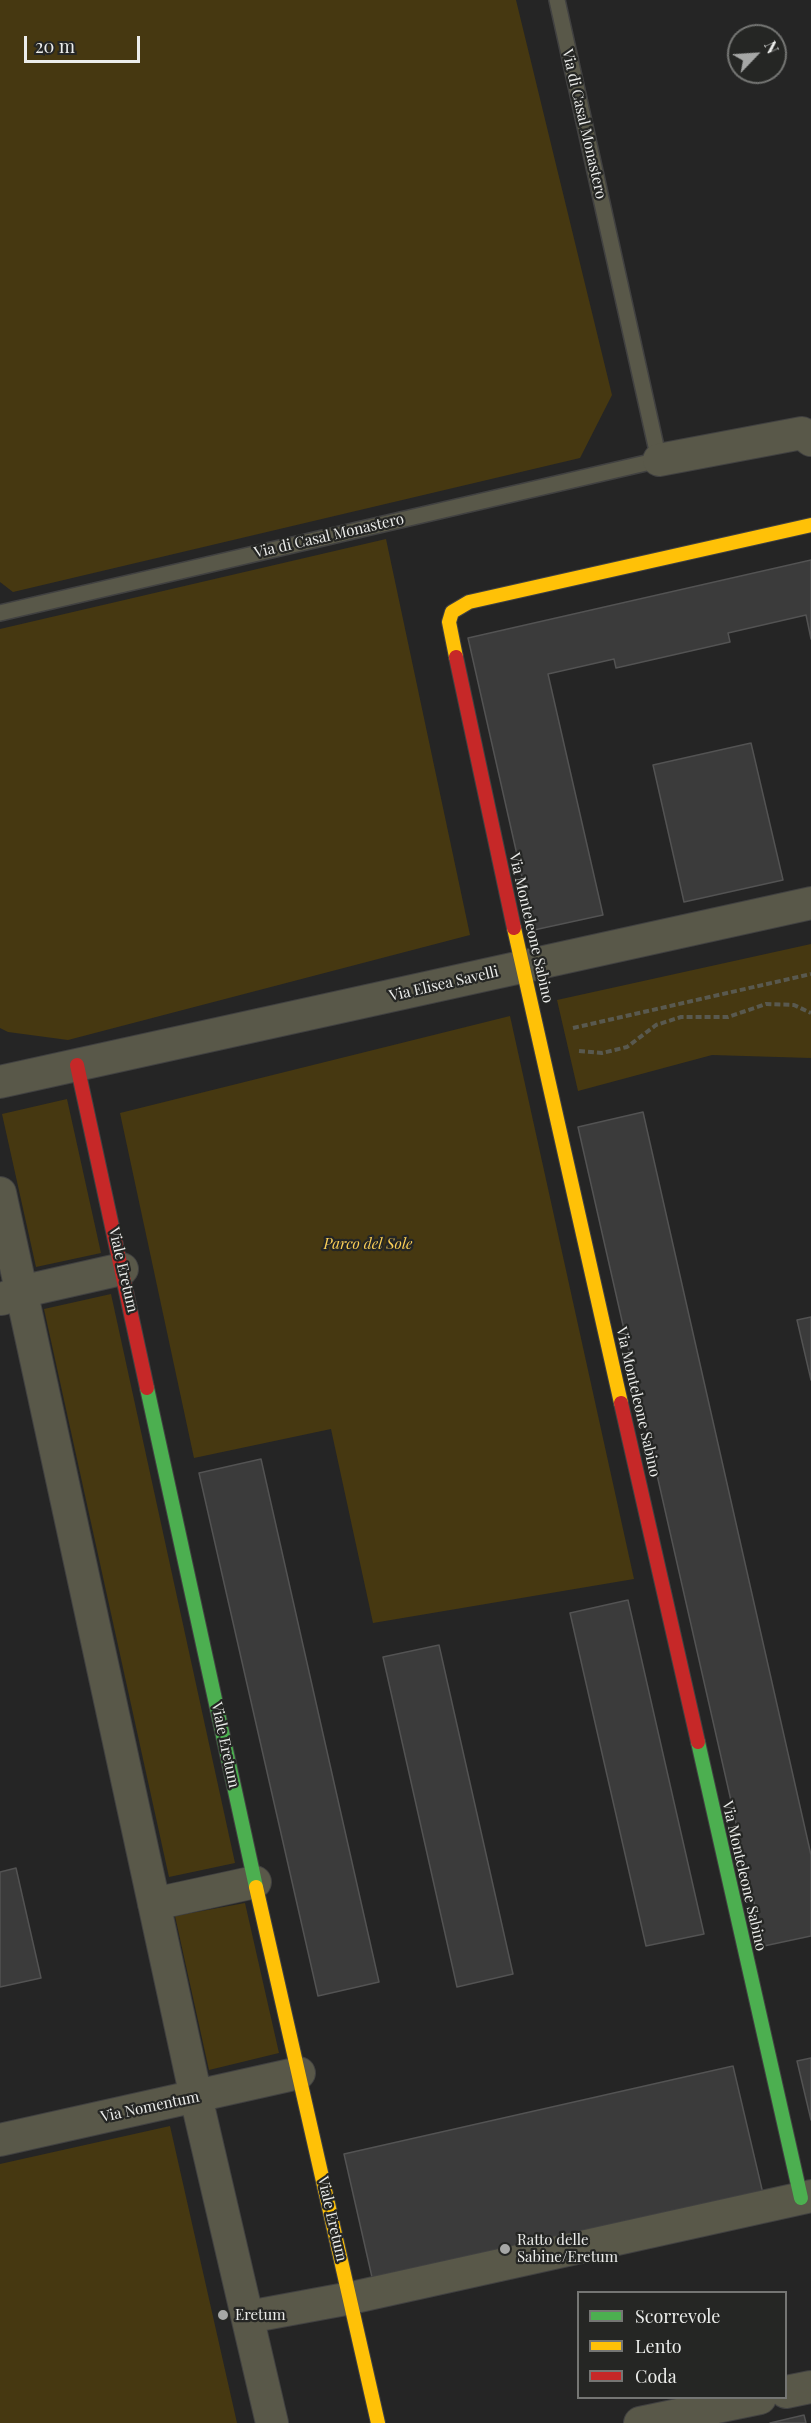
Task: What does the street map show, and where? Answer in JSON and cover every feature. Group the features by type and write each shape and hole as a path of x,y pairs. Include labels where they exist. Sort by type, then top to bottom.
{"street":[{"name":"Via di Casal Monastero","path":"659,460 802,434 811,440"},
{"name":"Via Monteleone Sabino","path":"806,2197 522,966 449,631 452,612 469,602 811,525"},
{"name":"Via Elisea Savelli","path":"0,1082 811,903"},
{"name":"Viale Eretum","path":"77,1065 255,1882 378,2423"},
{"path":"0,1193 10,1296 154,1904 196,2097 273,2423"},
{"path":"10,1296 123,1269"},
{"path":"154,1904 255,1882"},
{"name":"Via Nomentum","path":"0,2140 299,2073"},
{"path":"248,2318 351,2298 806,2197"},
{"path":"787,2392 811,2387"},
{"path":"640,2423 751,2399"}],"lane":[{"name":"Via di Casal Monastero","path":"0,613 659,460 557,0"}],"path":[{"path":"538,1035 811,975"},
{"path":"538,1035 569,1049 602,1053 627,1047 656,1025 681,1017 728,1017 766,1004 794,1005 811,1012"}],"green space":[{"path":"0,0 516,0 612,395 580,458 13,592 0,582"},
{"path":"386,539 470,935 68,1040 8,1032 0,1028 0,629"},
{"path":"811,944 811,1058 712,1055 578,1091 557,1000"},
{"name":"Parco del Sole","path":"510,1016 634,1579 373,1623 331,1429 194,1458 120,1113"},
{"path":"67,1099 101,1253 36,1267 2,1114"},
{"path":"111,1294 235,1863 169,1877 44,1309"},
{"path":"245,1903 279,2053 209,2070 175,1916"},
{"path":"170,2126 237,2423 0,2423 0,2164"}],"building":[{"path":"811,560 811,639 806,615 728,633 730,642 616,668 614,659 548,674 603,915 534,930 468,638"},
{"path":"751,743 783,880 684,902 653,765"},
{"path":"643,1112 811,1855 811,1936 764,1946 578,1127"},
{"path":"811,1317 811,1380 797,1320"},
{"path":"261,1459 379,1982 318,1996 199,1473"},
{"path":"628,1600 704,1934 646,1946 570,1613"},
{"path":"439,1645 513,1974 457,1987 383,1657"},
{"path":"16,1868 41,1978 0,1987 0,1872"},
{"path":"811,2058 811,2120 797,2061"},
{"path":"733,2066 764,2198 374,2286 344,2154"},
{"path":"804,2415 806,2423 770,2423"}],"traffic: fast":[{"path":"147,1388 256,1887"},
{"path":"698,1742 801,2198"}],"traffic: slow":[{"path":"456,657 449,622 452,612 469,602 811,525"},
{"path":"514,928 621,1403"},
{"path":"256,1887 378,2423"}],"traffic: jam":[{"path":"456,657 514,928"},
{"path":"77,1065 147,1388"},
{"path":"621,1403 698,1742"}],"place":[{"name":"Ratto delle Sabine/Eretum","path":"505,2249"},
{"name":"Eretum","path":"223,2315"}]}
